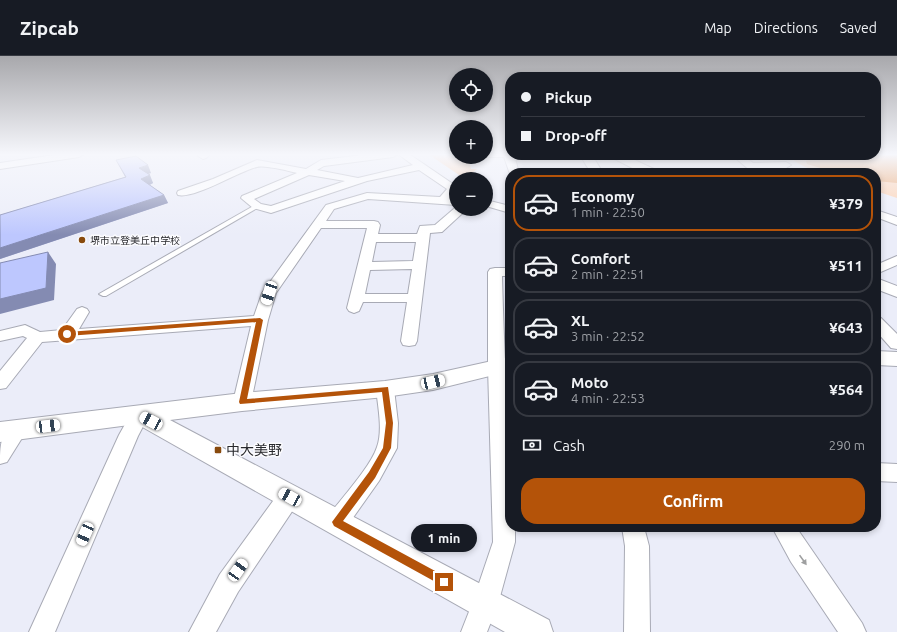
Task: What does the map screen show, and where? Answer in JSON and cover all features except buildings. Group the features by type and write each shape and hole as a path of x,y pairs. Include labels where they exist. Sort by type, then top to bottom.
{"street":[{"path":"182,193 217,181"},
{"path":"287,181 246,198 257,206 271,210 354,181"},
{"path":"358,181 370,185 369,196"},
{"path":"242,402 260,320 269,293 330,207 369,196 449,201"},
{"path":"493,205 505,209"},
{"path":"881,215 897,221"},
{"path":"409,341 424,229 438,229 453,216"},
{"path":"318,224 374,225 355,303 415,298"},
{"path":"371,238 423,238"},
{"path":"881,268 897,260"},
{"path":"364,266 419,265"},
{"path":"474,632 485,604 504,542 503,365 495,272 505,272"},
{"path":"881,285 897,292"},
{"path":"67,334 82,312"},
{"path":"0,336 25,330 37,337 260,320"},
{"path":"881,327 897,344"},
{"path":"0,383 37,337"},
{"path":"881,358 897,359"},
{"path":"0,456 8,431 242,402 385,389 433,382 503,365"},
{"path":"337,522 372,475 387,448 389,423 385,389"},
{"path":"140,415 537,632"},
{"path":"42,632 129,435 140,415"},
{"path":"881,472 897,473"},
{"path":"202,632 229,583 290,497"},
{"path":"634,532 637,546 637,632"},
{"path":"786,532 799,554 853,632"}],"lane":[{"path":"103,294 257,206"}],"shaded area":[{"path":"881,181 897,181 897,198 881,193"},
{"path":"881,181 881,181 897,181 897,183"}],"place":[{"name":"堺市立登美丘中学校","path":"82,240"},
{"name":"中大美野","path":"218,450"}],"route":[{"path":"67,334 260,320 242,402 385,389 389,423 387,448 372,475 337,522 444,582"}]}
